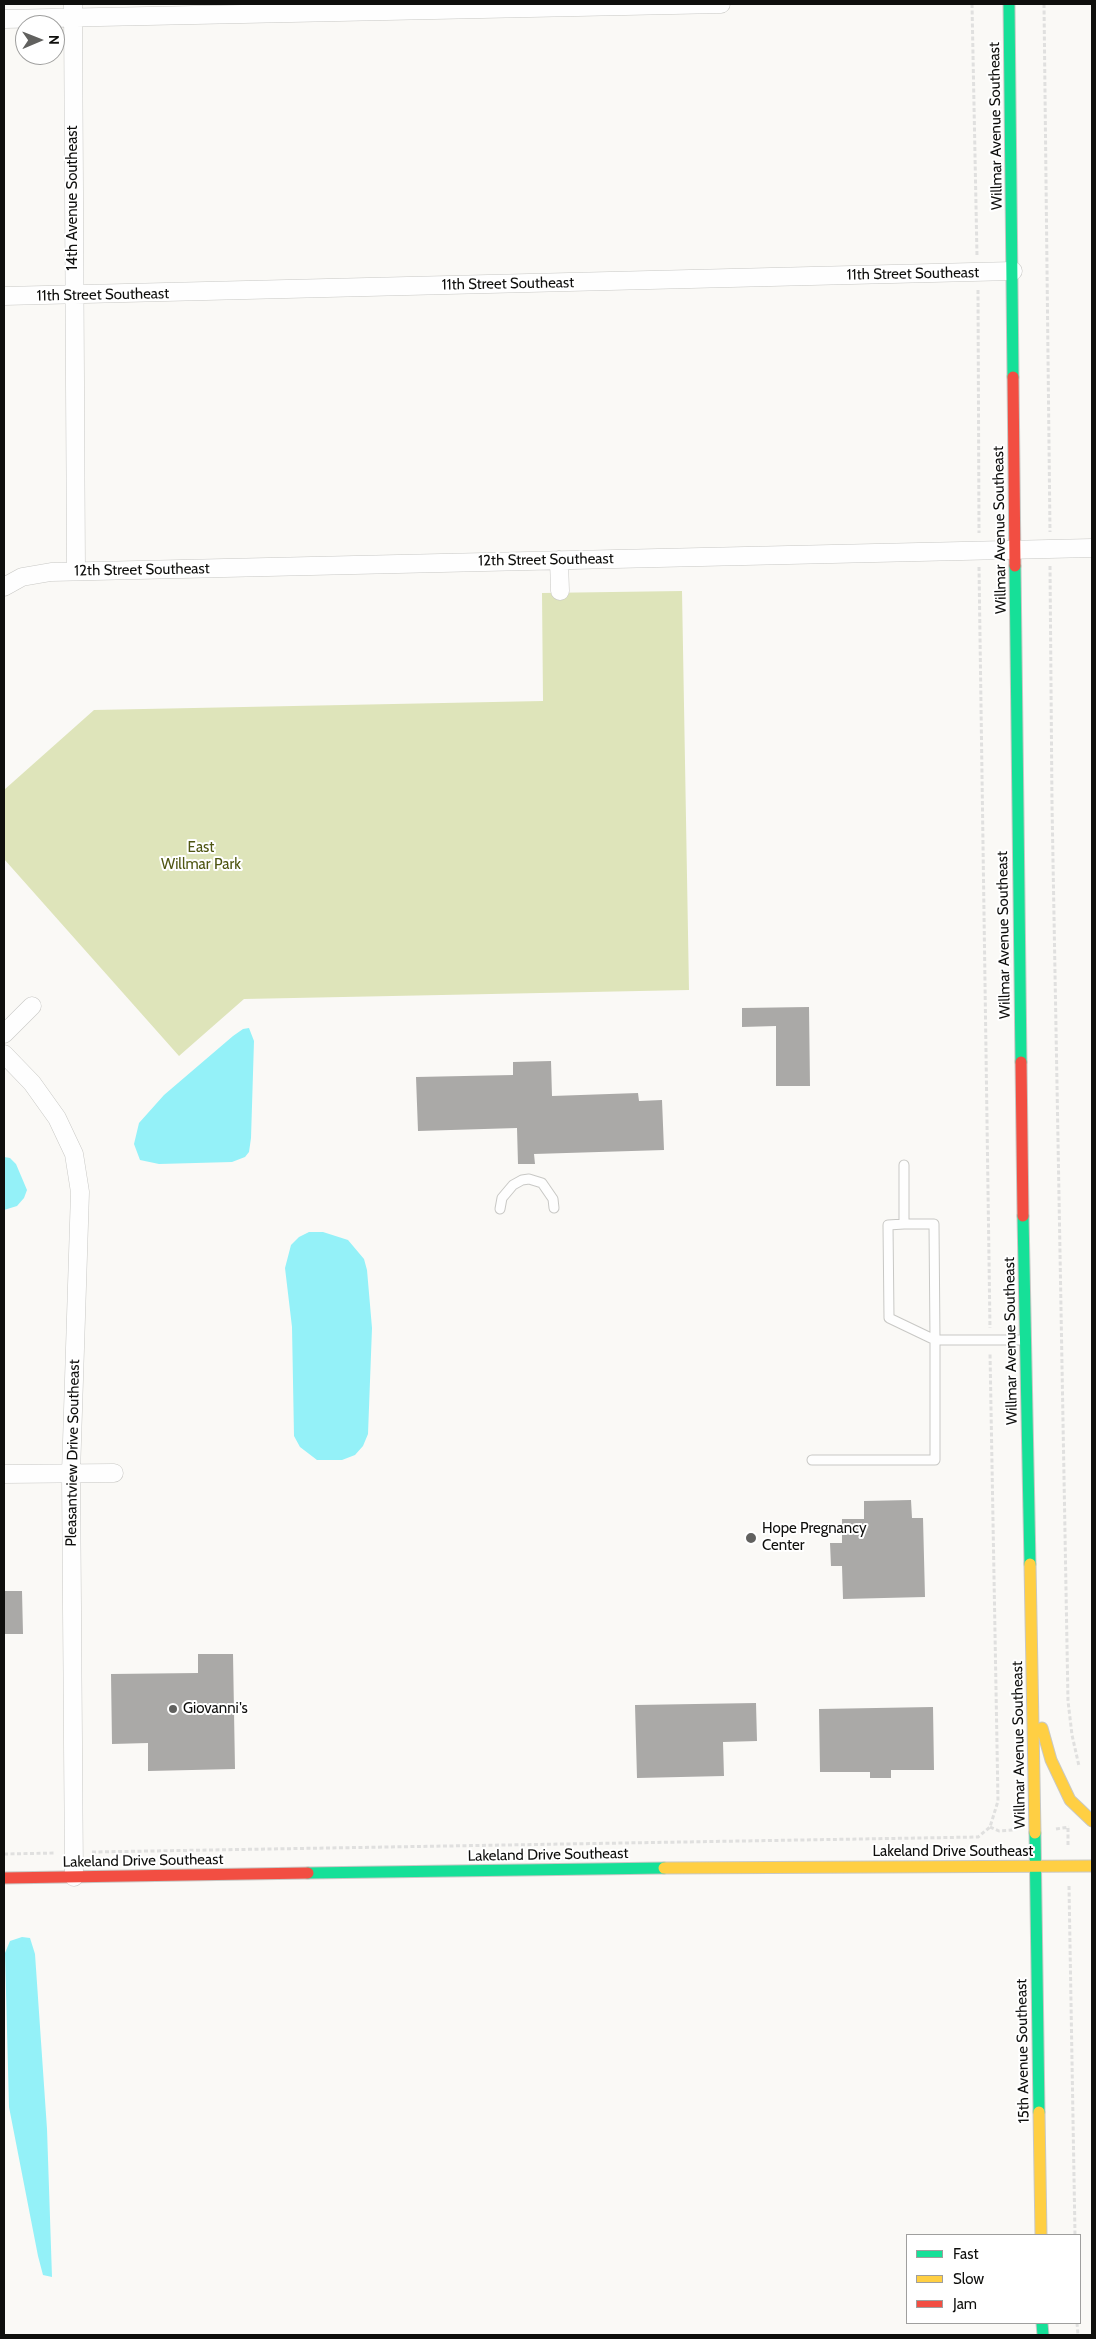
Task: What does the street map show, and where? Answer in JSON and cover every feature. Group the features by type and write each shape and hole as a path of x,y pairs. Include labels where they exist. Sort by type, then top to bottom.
{"main road":[{"name":"Willmar Avenue Southeast","path":"1009,4 1026,1340 1036,1867"},
{"path":"1032,1672 1043,1730 1056,1775 1070,1800 1092,1821"},
{"name":"Lakeland Drive Southeast","path":"4,1878 701,1867 1092,1866"},
{"name":"15th Avenue Southeast","path":"1036,1867 1041,2234"}],"street":[{"path":"4,19 73,11 721,4"},
{"name":"14th Avenue Southeast","path":"73,11 76,571"},
{"name":"11th Street Southeast","path":"4,296 74,296 1013,272"},
{"name":"12th Street Southeast","path":"4,587 22,577 34,574 76,571 1092,548"},
{"path":"559,560 560,591"},
{"path":"4,1034 32,1006"},
{"name":"Pleasantview Drive Southeast","path":"4,1054 32,1083 57,1118 74,1154 78,1173 80,1212 71,1473 74,1877"},
{"path":"4,1474 114,1473"}],"lane":[{"path":"904,1165 904,1224"},
{"path":"500,1209 502,1198 513,1186 522,1180 530,1179 542,1182 553,1199 554,1208"},
{"path":"812,1460 935,1460 935,1340 934,1224 888,1224 889,1318 935,1340 1026,1340"}],"path":[{"path":"4,1854 978,1837 990,1827 998,1800 979,550 978,272 972,4"},
{"path":"1044,4 1052,814 1068,1701 1072,1735 1080,1770"},
{"path":"1068,1828 1075,2234"}],"green space":[{"name":"East Willmar Park","path":"682,591 689,990 244,999 179,1056 4,859 4,790 94,710 543,701 542,593"}],"water":[{"path":"249,1028 254,1041 251,1138 249,1152 245,1157 232,1162 159,1164 140,1160 134,1144 139,1123 164,1095 233,1036 243,1029"},
{"path":"4,1157 10,1158 16,1164 27,1190 24,1198 17,1206 4,1210"},
{"path":"309,1232 323,1232 348,1240 364,1259 367,1270 372,1328 368,1434 363,1446 355,1455 342,1460 317,1460 300,1447 294,1436 292,1327 285,1268 291,1245 299,1237"},
{"path":"22,1937 30,1938 35,1954 47,2129 52,2277 43,2275 38,2256 9,2107 5,1953 10,1941"}],"building":[{"path":"809,1007 810,1086 776,1086 776,1026 742,1027 742,1008"},
{"path":"551,1061 552,1096 638,1093 639,1101 662,1100 664,1150 534,1154 535,1164 518,1164 517,1128 418,1131 416,1077 513,1075 513,1062"},
{"path":"911,1500 912,1518 923,1518 925,1597 843,1599 842,1566 831,1566 830,1543 842,1543 842,1519 864,1519 864,1501"},
{"path":"4,1591 22,1591 23,1634 4,1634"},
{"name":"Giovanni's","path":"198,1654 233,1654 235,1769 148,1771 148,1743 112,1744 111,1674 198,1673"},
{"path":"756,1703 757,1741 723,1742 724,1776 637,1778 635,1705"},
{"path":"933,1707 934,1770 891,1770 891,1778 870,1778 870,1772 820,1772 819,1709"}],"traffic: fast":[{"path":"1009,4 1013,377"},
{"path":"1015,566 1021,1062"},
{"path":"1023,1216 1030,1564"},
{"path":"1035,1833 1039,2112"},
{"path":"308,1873 664,1868"},
{"path":"1042,2324 1043,2335"}],"traffic: slow":[{"path":"1030,1564 1035,1833"},
{"path":"1042,1728 1051,1760 1070,1800 1092,1821"},
{"path":"664,1868 1092,1866"},
{"path":"1039,2112 1041,2234"}],"traffic: jam":[{"path":"1013,377 1015,566"},
{"path":"1021,1062 1023,1216"},
{"path":"4,1878 308,1873"}],"place":[{"name":"Hope Pregnancy Center","path":"751,1538"},
{"name":"Giovanni's","path":"173,1709"}]}
